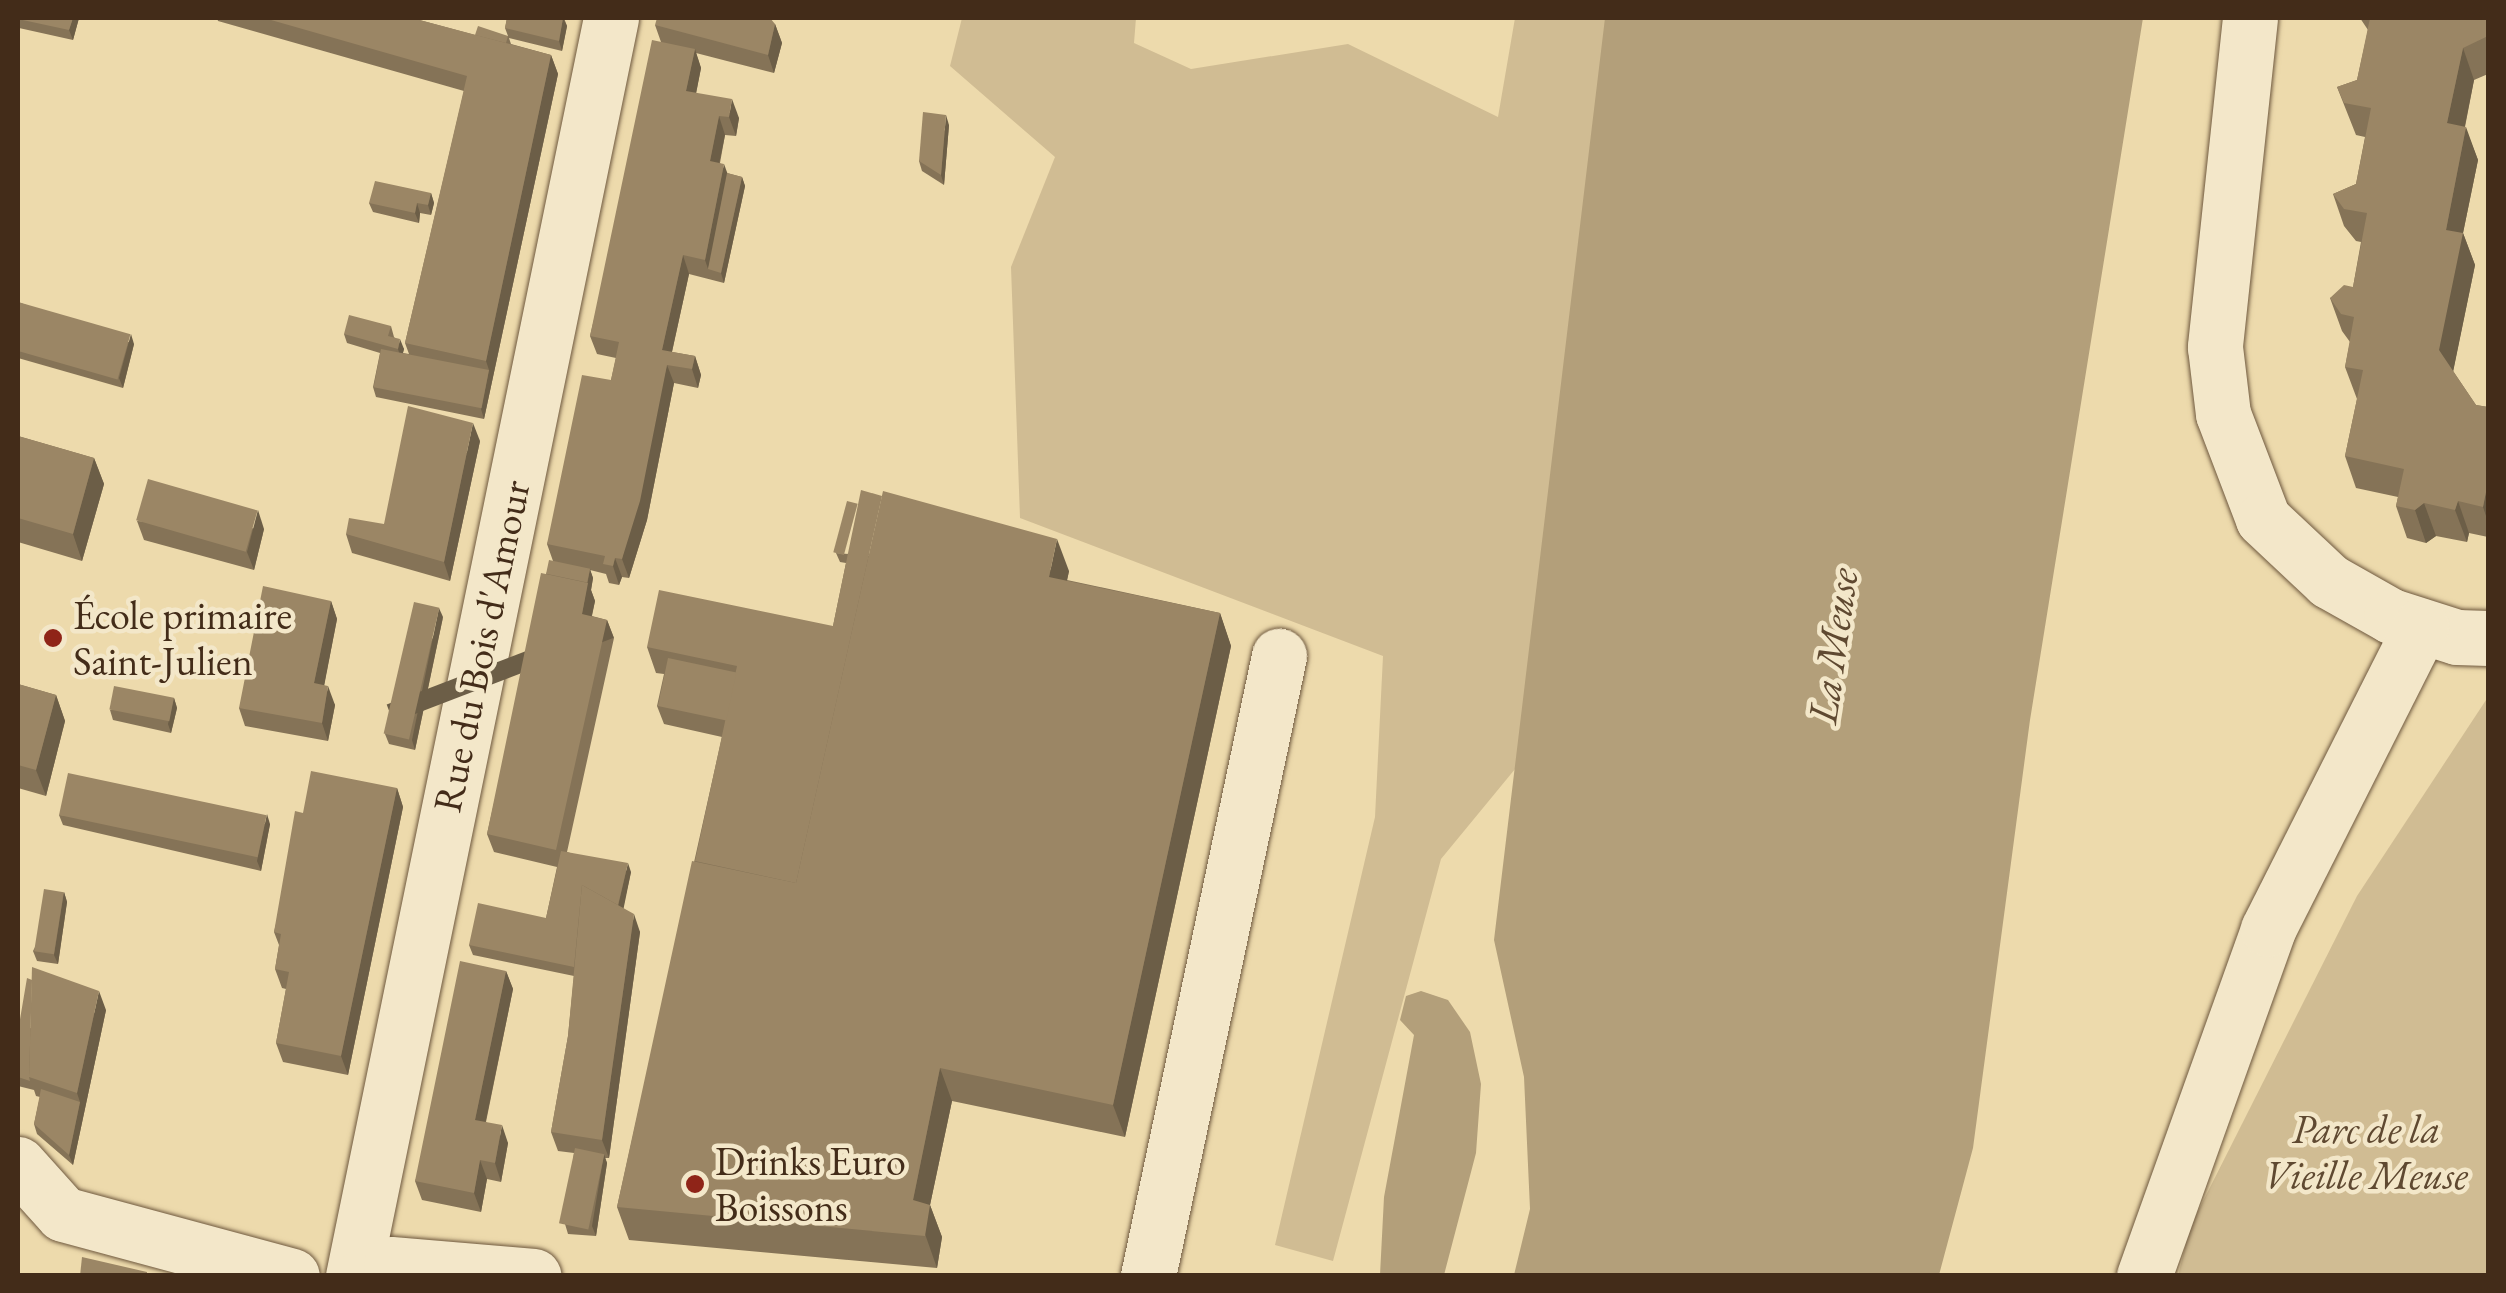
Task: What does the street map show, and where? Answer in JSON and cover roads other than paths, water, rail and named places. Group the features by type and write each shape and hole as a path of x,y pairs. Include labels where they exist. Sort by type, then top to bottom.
{"street":[{"name":"Rue du Bois d'Amour","path":"354,1276 611,18"},
{"path":"2250,18 2215,347 2223,414 2264,518 2330,581 2421,626 2456,637 2488,638"},
{"path":"2144,1276 2268,929 2421,626"},
{"path":"1148,1276 1278,656"},
{"path":"18,1164 63,1214 292,1276"},
{"path":"362,1276 391,1264 533,1276"}],"water":[{"name":"La Meuse","path":"1605,18 2143,18 2030,720 1973,1148 1939,1275 1514,1275 1530,1209 1524,1077 1494,940"},
{"path":"1421,991 1448,1000 1470,1032 1481,1084 1476,1153 1444,1275 1380,1275 1384,1197 1414,1035 1400,1020 1406,996"}],"place":[{"name":"École primaire Saint-Julien","path":"53,638"},
{"name":"Drinks Euro Boissons","path":"695,1184"}],"park label":[{"name":"Parc de la Vieille Meuse","path":"2366,1152"}]}
